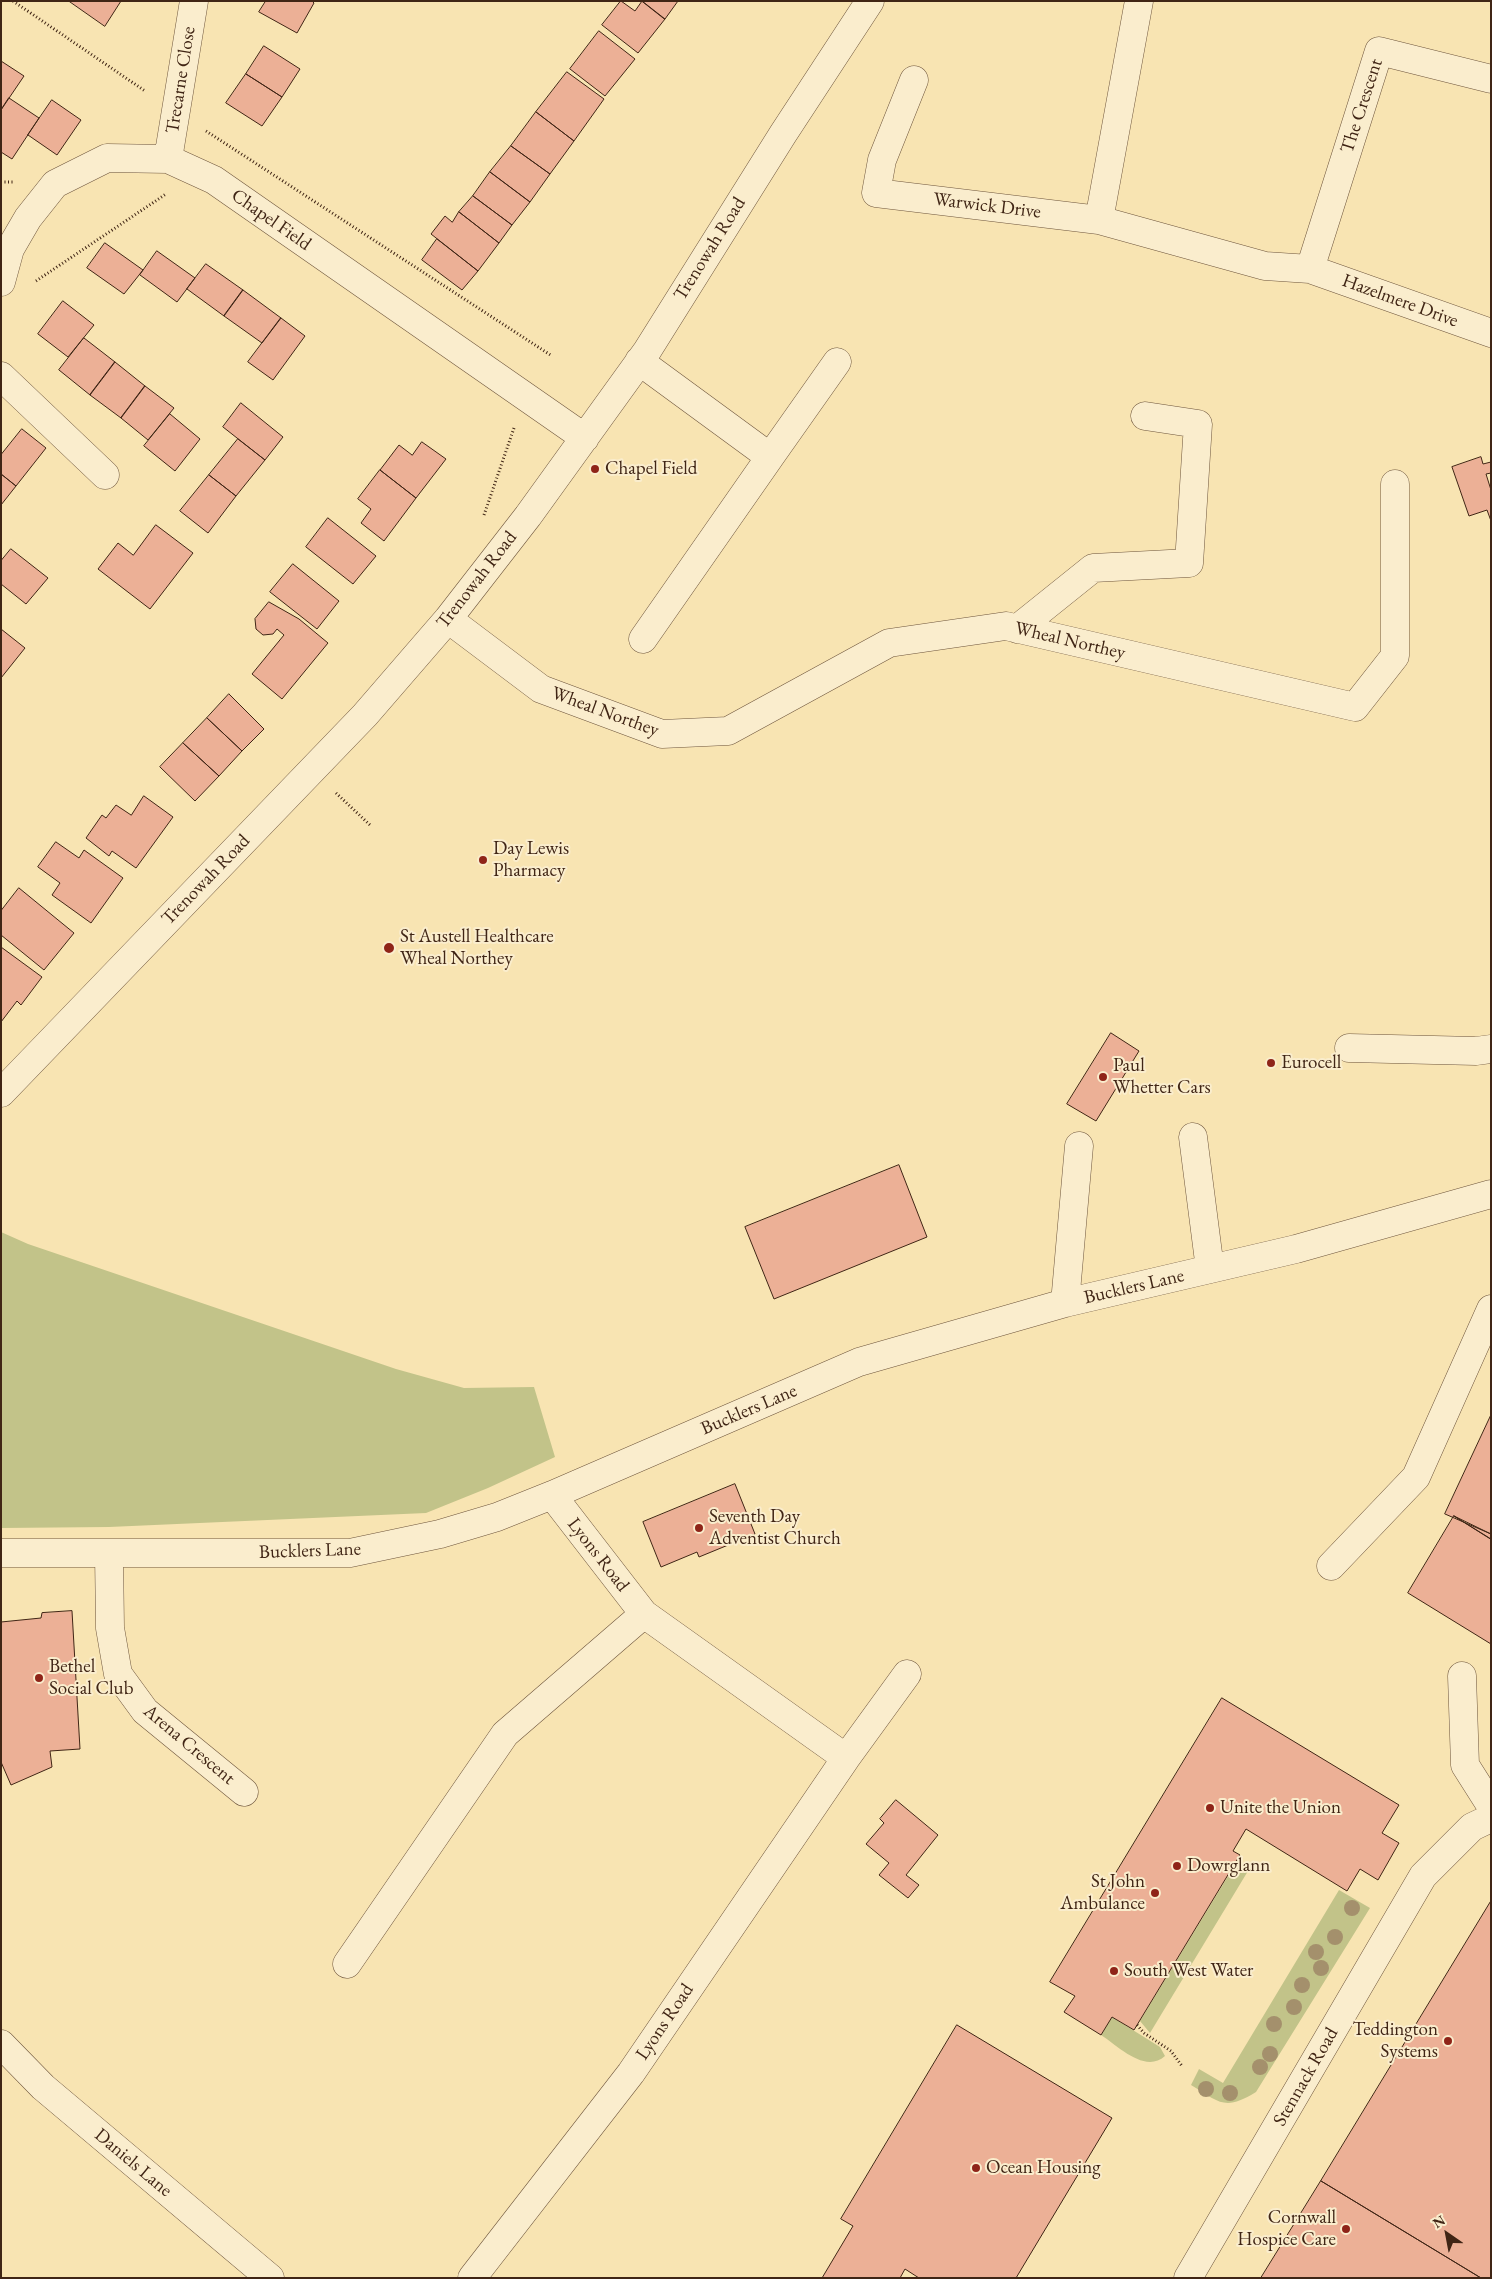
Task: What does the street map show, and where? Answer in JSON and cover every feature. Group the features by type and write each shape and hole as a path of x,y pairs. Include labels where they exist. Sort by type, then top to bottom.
{"street":[{"name":"Trecarne Close","path":"168,159 194,1"},
{"name":"Trenowah Road","path":"1,1093 365,715 448,619 585,438 639,361 870,1"},
{"path":"1099,220 1140,1"},
{"name":"The Crescent","path":"1310,269 1379,51 1491,79"},
{"name":"Warwick Drive","path":"914,80 882,160 876,193 1099,220 1265,266 1310,269"},
{"name":"Chapel Field","path":"1,282 10,249 28,218 55,184 107,158 168,159 214,180 585,438"},
{"name":"Hazelmere Drive","path":"1310,269 1491,333"},
{"path":"639,361 770,457"},
{"path":"643,639 837,362"},
{"path":"1,376 105,475"},
{"path":"1017,629 1093,568 1190,563 1198,424 1145,416"},
{"name":"Wheal Northey","path":"448,619 541,689 662,734 728,731 889,643 1006,626 1355,707 1395,656 1395,484"},
{"path":"1349,1048 1476,1051 1491,1049"},
{"path":"1193,1137 1210,1269"},
{"path":"1065,1303 1079,1146"},
{"name":"Bucklers Lane","path":"1,1553 350,1553 440,1534 497,1517 552,1495 860,1362 1065,1303 1296,1248 1491,1194"},
{"path":"1331,1566 1416,1477 1491,1309"},
{"name":"Lyons Road","path":"552,1495 644,1614 846,1758"},
{"name":"Arena Crescent","path":"109,1553 110,1628 118,1674 145,1710 244,1792"},
{"path":"346,1964 505,1734 644,1614"},
{"name":"Lyons Road","path":"472,2278 631,2073 846,1758 907,1674"},
{"path":"1462,1676 1466,1765 1491,1806"},
{"name":"Stennack Road","path":"1188,2278 1423,1876 1472,1827 1491,1818"},
{"name":"Daniels Lane","path":"1,2044 43,2086 270,2278"}],"path":[{"path":"13,1 176,112 552,356"},
{"path":"34,282 197,172"},
{"path":"483,517 525,397"},
{"path":"341,798 370,825"},
{"path":"1137,2025 1144,2033 1171,2051 1182,2066"}],"green space":[{"path":"1,1232 28,1244 396,1369 464,1388 534,1387 555,1457 488,1488 426,1513 109,1527 1,1528"},
{"path":"1236,1863 1245,1866 1248,1871 1150,2033 1140,2021"},
{"path":"1339,1890 1370,1908 1256,2092 1229,2103 1216,2100 1191,2085 1199,2069 1223,2083"},
{"path":"1112,2017 1160,2047 1165,2056 1157,2061 1140,2060 1123,2051 1101,2035"}],"building":[{"path":"69,1 121,1 105,26"},
{"path":"266,1 312,1 314,3 297,33 259,12"},
{"path":"621,1 635,11 642,1 665,19 638,53 602,25"},
{"path":"642,1 678,1 665,19"},
{"path":"599,31 635,59 605,96 570,69"},
{"path":"264,46 300,69 282,97 246,74"},
{"path":"1,61 24,76 1,110"},
{"path":"567,72 604,99 574,141 536,112"},
{"path":"246,74 282,97 262,126 226,103"},
{"path":"9,98 39,118 12,159 1,152 1,110"},
{"path":"52,100 81,120 57,155 28,135"},
{"path":"536,112 574,141 550,174 511,146"},
{"path":"511,146 550,174 530,202 490,172"},
{"path":"490,172 530,202 512,225 473,196"},
{"path":"473,196 512,225 499,243 459,212"},
{"path":"459,212 499,243 478,271 431,234 445,216 452,222"},
{"path":"437,239 478,271 462,290 422,260"},
{"path":"105,243 143,270 124,294 87,268"},
{"path":"157,251 195,278 177,302 140,275"},
{"path":"206,264 243,290 224,316 187,289"},
{"path":"243,290 281,318 262,343 224,316"},
{"path":"63,301 94,325 68,357 38,334"},
{"path":"281,318 305,336 273,380 248,362"},
{"path":"84,338 115,362 90,395 59,370"},
{"path":"115,362 145,386 121,418 90,395"},
{"path":"145,386 174,408 148,440 121,418"},
{"path":"241,403 283,437 265,460 223,427"},
{"path":"170,414 200,439 175,471 144,446"},
{"path":"22,429 46,448 16,486 1,474 1,455"},
{"path":"238,439 265,460 236,496 209,475"},
{"path":"422,442 446,459 416,498 380,470 399,445 412,455"},
{"path":"1481,457 1483,464 1491,462 1491,473 1486,474 1491,490 1491,521 1487,510 1469,516 1452,467"},
{"path":"380,470 416,498 384,541 361,523 371,509 358,499"},
{"path":"1,474 16,486 1,505"},
{"path":"209,475 236,496 208,533 180,511"},
{"path":"328,518 376,556 353,584 306,547"},
{"path":"156,525 193,553 150,609 98,569 118,543 133,555"},
{"path":"11,549 48,578 26,604 1,584 1,561"},
{"path":"293,564 339,601 317,629 270,592"},
{"path":"269,602 299,619 328,643 282,699 252,674 284,635 277,629 273,634 263,635 256,629 255,619"},
{"path":"1,629 25,648 1,678"},
{"path":"229,694 264,729 242,751 207,718"},
{"path":"207,718 242,751 219,776 183,743"},
{"path":"183,743 219,776 195,801 160,767"},
{"path":"144,796 173,817 136,868 112,851 109,856 86,838 102,815 106,818 116,805 131,815"},
{"path":"56,842 79,858 84,850 123,878 91,923 52,895 60,883 38,867"},
{"path":"19,888 74,933 44,970 1,935 1,911"},
{"path":"1,947 42,977 21,1005 17,1001 1,1022"},
{"name":"Paul Whetter Cars","path":"1111,1033 1139,1051 1096,1121 1067,1104"},
{"path":"899,1165 927,1237 774,1299 745,1227"},
{"path":"1491,1415 1491,1534 1445,1514"},
{"name":"Seventh Day Adventist Church","path":"735,1484 755,1534 699,1557 697,1552 661,1567 643,1522"},
{"path":"1454,1516 1491,1539 1491,1644 1408,1593"},
{"path":"1454,1516 1491,1534 1491,1539"},
{"name":"Bethel Social Club","path":"72,1611 80,1749 50,1751 52,1767 11,1785 1,1762 1,1622 41,1618 42,1613"},
{"name":"Dowrglann","path":"1222,1698 1399,1805 1382,1833 1399,1843 1378,1880 1360,1869 1347,1891 1246,1829 1233,1851 1240,1855 1134,2030 1112,2017 1101,2035 1064,2012 1075,1996 1050,1982"},
{"path":"896,1800 938,1835 906,1875 919,1885 908,1898 879,1875 889,1863 866,1844 884,1823 880,1819"},
{"name":"Teddington Systems","path":"1491,1901 1491,2278 1481,2278 1321,2181"},
{"name":"Ocean Housing","path":"957,2025 1112,2118 1016,2278 919,2278 905,2269 900,2278 822,2278 853,2226 841,2219"},
{"name":"Cornwall Hospice Care","path":"1321,2181 1481,2278 1261,2278"}],"place":[{"name":"Chapel Field","path":"595,469"},
{"name":"Day Lewis Pharmacy","path":"483,860"},
{"name":"St Austell Healthcare Wheal Northey","path":"389,948"},
{"name":"Eurocell","path":"1271,1063"},
{"name":"Paul Whetter Cars","path":"1103,1077"},
{"name":"Seventh Day Adventist Church","path":"699,1528"},
{"name":"Bethel Social Club","path":"39,1678"},
{"name":"Unite the Union","path":"1210,1808"},
{"name":"Dowrglann","path":"1177,1866"},
{"name":"St John Ambulance","path":"1155,1893"},
{"name":"South West Water","path":"1114,1971"},
{"name":"Teddington Systems","path":"1448,2041"},
{"name":"Ocean Housing","path":"976,2168"},
{"name":"Cornwall Hospice Care","path":"1346,2229"}]}
